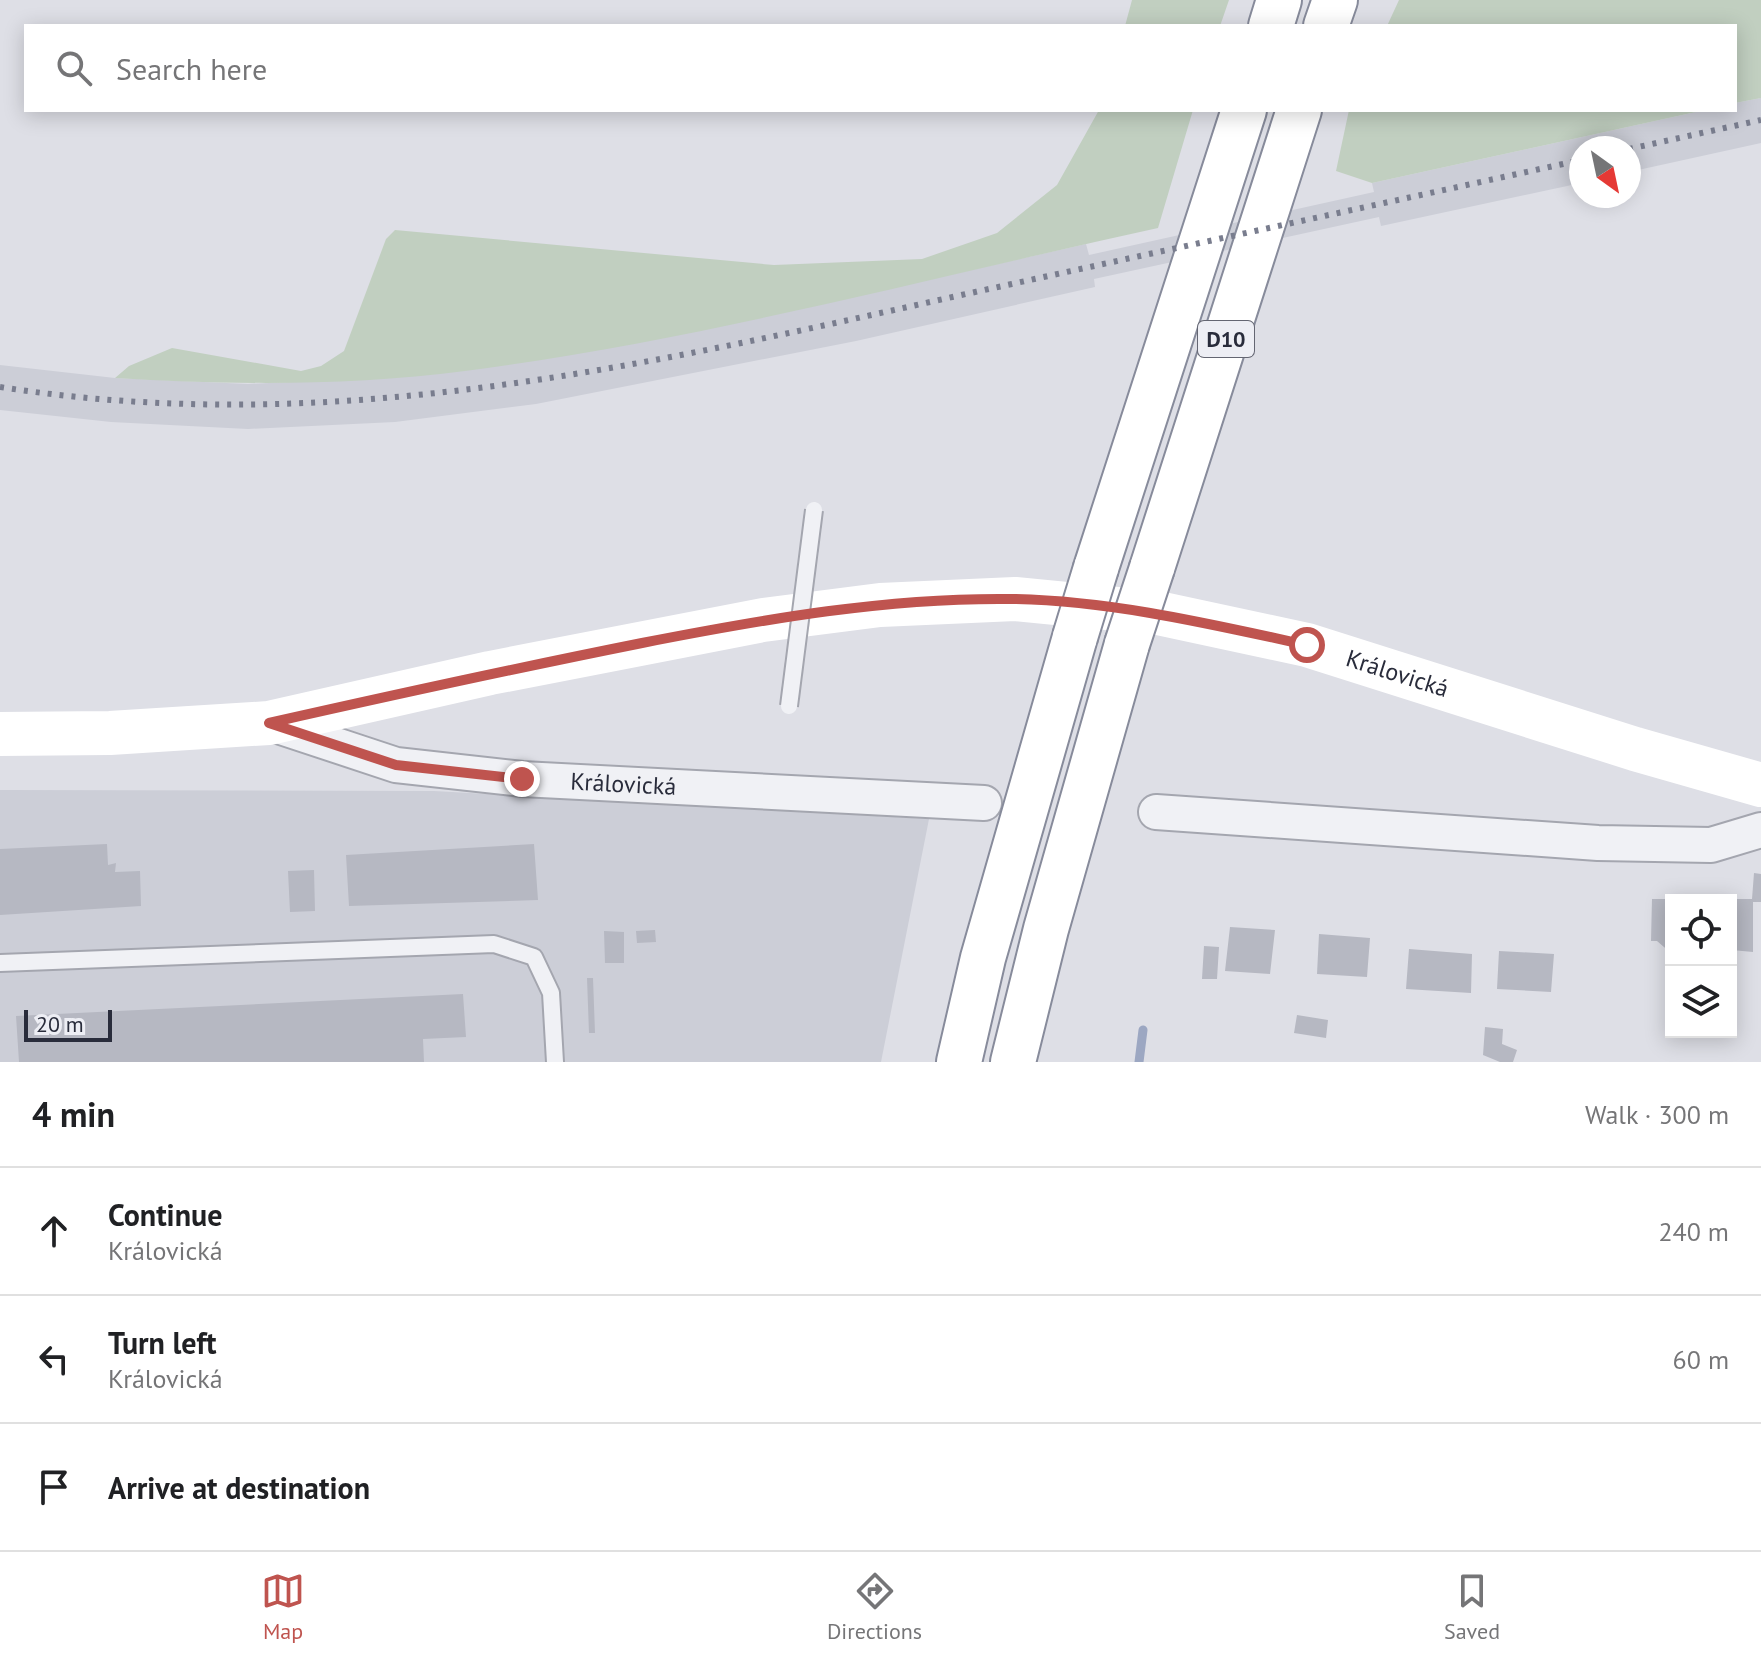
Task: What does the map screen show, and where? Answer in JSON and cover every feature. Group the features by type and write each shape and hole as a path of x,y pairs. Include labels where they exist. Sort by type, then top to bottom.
{"main road":[{"path":"1272,24 1279,0"},
{"path":"1327,24 1335,0"},
{"name":"D10","path":"959,1062 983,958 1075,637 1243,112"},
{"name":"D10","path":"1013,1062 1046,929 1127,644 1298,112"},
{"name":"Královická","path":"0,734 110,733 269,723 490,673 763,620 880,605 1015,599 1158,613 1307,645 1635,749 1761,785"}],"street":[{"name":"Královická","path":"269,723 396,765 522,779 984,803"},
{"path":"1156,812 1598,843 1711,845 1761,830"}],"lane":[{"path":"789,706 814,510"},
{"path":"0,963 494,944 534,957 551,993 555,1062"}],"shaded area":[{"path":"1761,98 1761,143 1641,169 1641,136 1586,136 1696,112 1737,112 1737,103"},
{"path":"1569,140 1569,186 1381,226 1379,217 1094,279 1095,287 856,341 536,404 395,422 248,429 111,422 0,410 0,365 115,378 248,384 392,377 528,361 847,298 1086,244 1089,255 1374,192 1372,183"},
{"path":"0,790 434,791 929,819 881,1062 0,1062"}],"green space":[{"path":"1132,0 1229,0 1221,24 1126,24"},
{"path":"1399,0 1761,0 1761,98 1737,103 1737,24 1388,24"},
{"path":"1098,112 1192,112 1158,228 726,326 465,371 290,383 115,378 129,366 172,348 301,371 321,366 344,351 386,239 395,230 774,265 922,259 997,233 1057,185"},
{"path":"1349,112 1696,112 1586,136 1569,136 1569,140 1372,183 1336,171"}],"building":[{"path":"107,844 108,865 116,863 115,872 140,871 141,906 0,915 0,849"},
{"path":"534,844 538,900 349,906 346,855"},
{"path":"314,870 315,911 290,912 288,871"},
{"path":"1754,873 1761,874 1761,902 1753,902 1753,952 1737,950 1737,899 1752,899"},
{"path":"1652,899 1665,899 1665,948 1657,941 1651,941"},
{"path":"1230,927 1275,930 1270,974 1225,971"},
{"path":"655,930 656,942 637,943 636,931"},
{"path":"604,931 624,932 624,963 605,963"},
{"path":"1319,934 1370,938 1367,977 1317,974"},
{"path":"1204,946 1219,947 1217,979 1202,979"},
{"path":"1409,949 1472,954 1471,993 1406,989"},
{"path":"1499,951 1554,954 1551,992 1497,989"},
{"path":"587,978 593,978 595,1033 589,1033"},
{"path":"463,994 466,1037 423,1039 424,1062 19,1062 16,1016"},
{"path":"1297,1015 1328,1020 1326,1038 1294,1033"},
{"path":"1485,1027 1503,1029 1502,1044 1517,1050 1513,1062 1500,1062 1483,1055"}],"waterway":[{"path":"1139,1062 1143,1030"}],"railway":[{"path":"1641,146 1761,120"},
{"path":"0,387 124,401 246,405 367,399 486,387 606,369 725,346 1569,163"}],"route":[{"path":"522,779 396,765 269,723 490,673 763,620 880,605 1015,599 1158,613 1307,645"}]}
